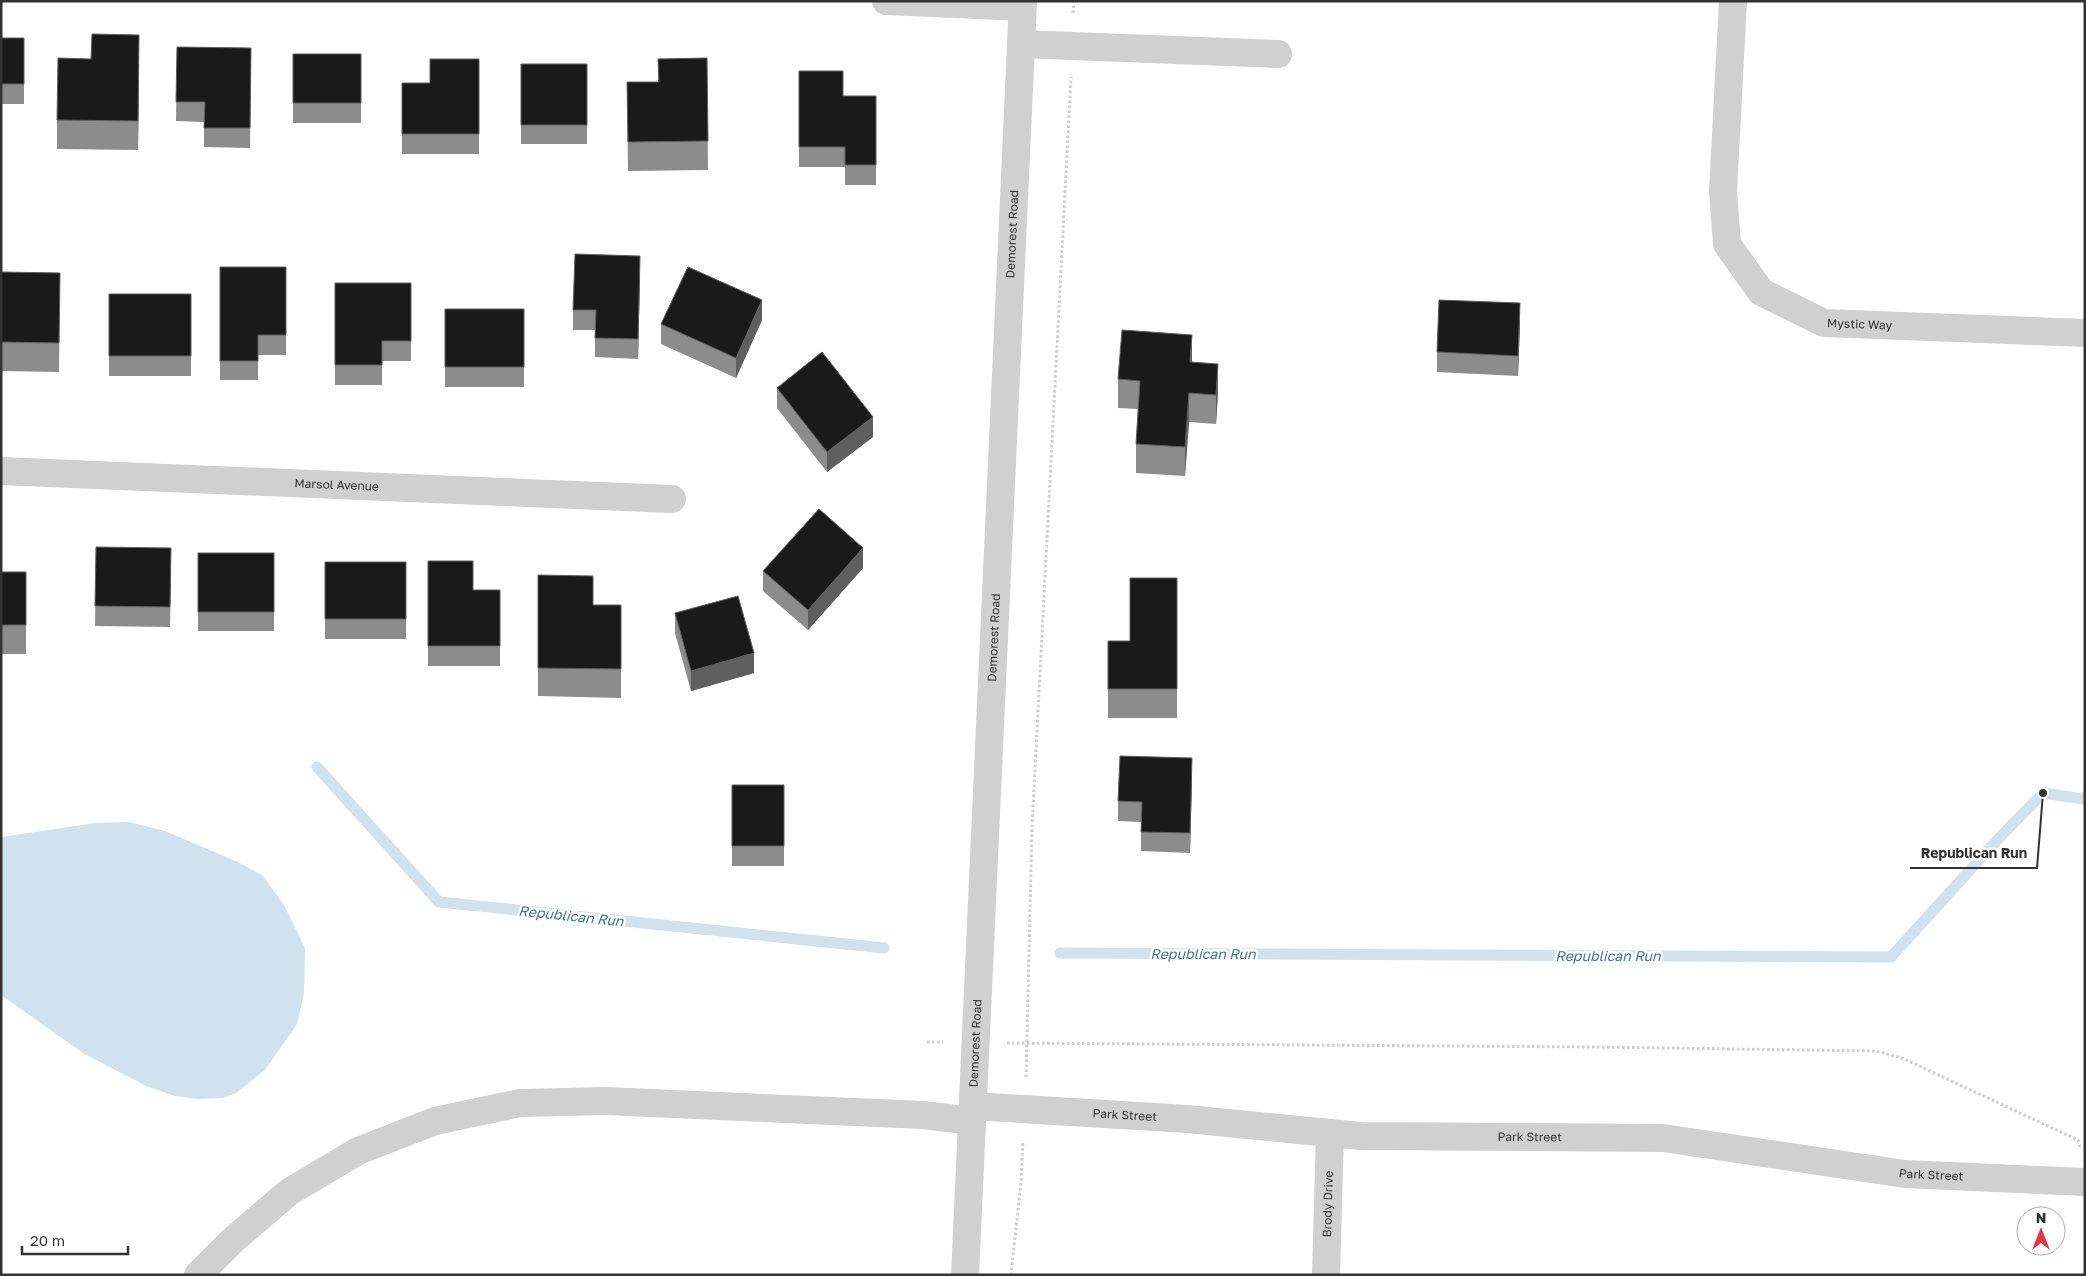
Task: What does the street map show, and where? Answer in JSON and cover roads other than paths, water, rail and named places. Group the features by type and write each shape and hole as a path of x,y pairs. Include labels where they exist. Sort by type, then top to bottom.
{"street":[{"path":"886,1 1022,4"},
{"name":"Mystic Way","path":"1733,1 1723,191 1727,244 1761,292 1824,322 2085,333"},
{"name":"Demorest Road","path":"965,1275 1022,4"},
{"path":"1020,44 1278,54"},
{"name":"Marsol Avenue","path":"1,471 672,499"},
{"name":"Park Street","path":"198,1275 232,1241 290,1192 358,1151 435,1121 520,1103 606,1100 923,1115 973,1114 1025,1109 1187,1119 1360,1136 1663,1138 1905,1174 2085,1182"},
{"name":"Brody Drive","path":"1326,1275 1330,1133"}],"water":[{"path":"129,822 165,831 238,862 263,876 284,905 305,948 304,993 297,1024 265,1070 236,1093 222,1098 198,1099 175,1096 146,1086 83,1053 1,995 1,837 95,823"}],"waterway":[{"name":"Republican Run","path":"317,767 439,902 884,948"},
{"name":"Republican Run","path":"1060,953 1891,957 2001,836 2043,793 2083,799 2085,797"}],"place":[{"name":"Republican Run","path":"2043,793"}]}
